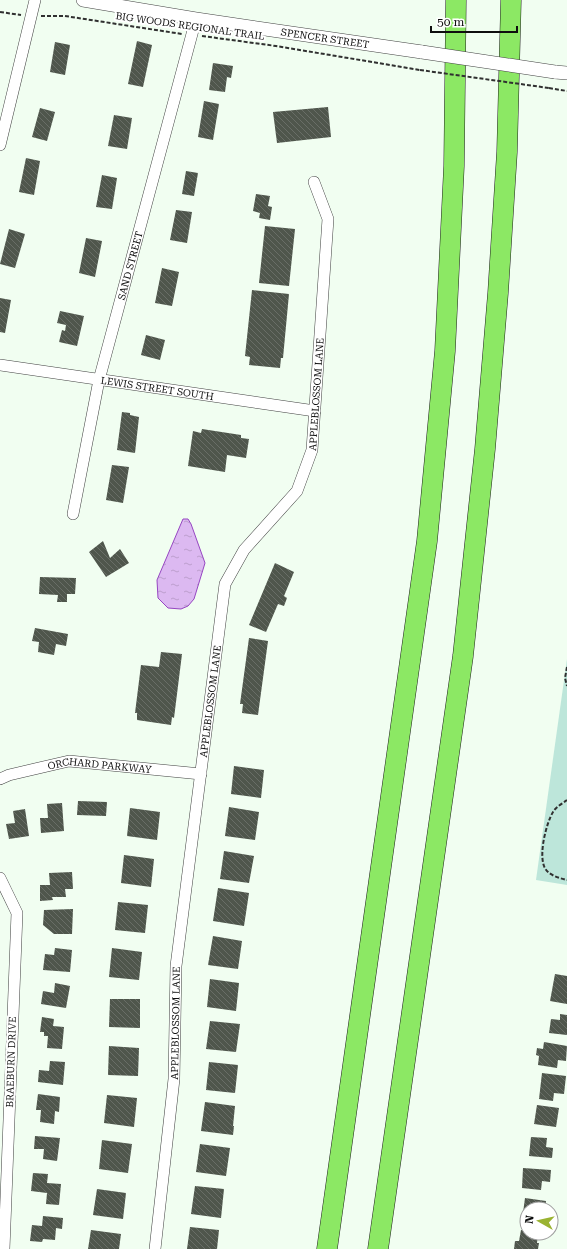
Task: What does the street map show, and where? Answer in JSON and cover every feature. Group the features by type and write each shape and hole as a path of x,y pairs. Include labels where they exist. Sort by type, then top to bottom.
{"highway":[{"path":"327,1249 427,541 445,351 454,166 456,0"},
{"path":"378,1249 467,626 485,449 498,292 507,152 511,0"}],"street":[{"path":"0,145 35,0"},
{"name":"SPENCER STREET","path":"82,0 196,19 561,72"},
{"name":"SAND STREET","path":"73,514 100,380 196,19"},
{"name":"APPLEBLOSSOM LANE","path":"155,1249 174,1079 176,966 225,584 244,550 297,491 312,450 328,219 314,182"},
{"name":"LEWIS STREET SOUTH","path":"0,365 315,411"},
{"name":"ORCHARD PARKWAY","path":"0,779 9,775 69,761 201,774"},
{"name":"BRAEBURN DRIVE","path":"0,878 17,913 4,1249"}],"path":[{"name":"BIG WOODS REGIONAL TRAIL","path":"0,12 31,16 65,16 276,46 420,70 567,91"},
{"path":"567,667 565,678 567,686"},
{"path":"567,800 554,811 545,832 543,851 544,867 550,875 567,880"}],"shaded area":[{"path":"567,659 567,885 536,880"}],"water":[{"path":"183,519 188,519 191,524 205,563 194,599 188,606 181,609 168,608 158,598 157,580"}],"building":[{"path":"137,41 152,45 143,87 128,84"},
{"path":"55,42 70,45 65,75 50,72"},
{"path":"213,63 233,66 231,78 227,77 225,92 209,90"},
{"path":"204,101 219,104 213,140 198,137"},
{"path":"328,107 331,137 277,143 273,112"},
{"path":"40,108 55,112 47,141 32,137"},
{"path":"114,115 132,118 127,149 108,146"},
{"path":"26,158 40,161 34,195 19,192"},
{"path":"186,171 198,173 194,196 182,194"},
{"path":"102,175 117,178 112,209 96,207"},
{"path":"256,194 270,196 268,206 272,207 270,220 259,218 260,213 253,211"},
{"path":"176,210 192,212 187,243 170,240"},
{"path":"265,226 295,229 289,286 259,283"},
{"path":"9,229 25,234 15,268 0,264"},
{"path":"86,238 102,241 95,277 79,273"},
{"path":"162,268 179,272 172,306 155,303"},
{"path":"252,290 289,294 283,358 281,358 280,368 249,365 250,357 245,356"},
{"path":"0,298 11,300 5,333 0,332"},
{"path":"60,311 84,316 77,346 59,342 62,330 65,331 66,325 57,323"},
{"path":"146,335 165,340 160,360 141,355"},
{"path":"122,412 130,413 130,415 139,417 135,453 117,450"},
{"path":"202,429 241,435 241,438 249,439 246,458 227,455 225,472 188,466 193,431 201,433"},
{"path":"112,465 129,467 123,503 106,500"},
{"path":"103,541 110,558 120,549 129,563 106,577 89,552"},
{"path":"275,563 294,572 284,596 287,598 284,606 278,604 266,632 249,625"},
{"path":"40,577 76,578 75,594 67,594 67,602 57,602 58,595 39,594"},
{"path":"35,628 68,634 66,646 56,644 54,655 38,652 39,642 32,641"},
{"path":"249,638 268,641 258,715 242,713 243,704 240,704"},
{"path":"161,652 182,654 174,718 172,717 171,725 137,720 137,713 135,713 141,665 159,667"},
{"path":"234,766 264,770 261,798 231,794"},
{"path":"78,801 107,802 106,816 77,815"},
{"path":"62,803 64,831 41,833 40,818 48,818 47,804"},
{"path":"229,807 259,812 255,840 225,836"},
{"path":"130,808 160,812 157,840 127,836"},
{"path":"25,809 29,836 9,839 6,824 15,823 13,811"},
{"path":"224,851 254,856 249,883 220,879"},
{"path":"124,855 154,859 151,887 121,883"},
{"path":"72,872 73,889 65,889 66,897 52,897 53,900 40,901 40,885 50,885 49,873"},
{"path":"218,888 249,893 244,926 213,921"},
{"path":"118,902 148,905 145,933 115,930"},
{"path":"73,909 72,934 54,934 43,925 44,910"},
{"path":"213,936 242,941 238,969 208,965"},
{"path":"55,948 72,950 70,972 43,970 45,954 54,955"},
{"path":"112,948 142,952 139,980 109,977"},
{"path":"555,974 567,976 567,1004 550,1001"},
{"path":"210,979 239,983 236,1011 207,1007"},
{"path":"55,983 70,986 66,1008 41,1004 43,991 54,993"},
{"path":"110,999 140,999 140,1028 109,1027"},
{"path":"560,1014 567,1015 567,1035 549,1033 551,1019 560,1020"},
{"path":"42,1017 54,1019 53,1026 64,1027 62,1049 47,1048 48,1036 44,1036 44,1032 40,1032"},
{"path":"210,1021 240,1024 236,1052 206,1049"},
{"path":"544,1042 567,1046 566,1061 558,1060 557,1068 538,1065 539,1056 536,1055 537,1048 543,1049"},
{"path":"109,1046 139,1048 138,1076 108,1075"},
{"path":"50,1061 65,1062 63,1085 38,1082 39,1070 49,1071"},
{"path":"209,1062 238,1065 235,1093 206,1090"},
{"path":"542,1073 566,1076 564,1094 554,1093 553,1101 539,1099"},
{"path":"38,1094 60,1097 59,1112 55,1111 54,1124 40,1122 41,1110 36,1110"},
{"path":"107,1095 137,1098 134,1127 104,1123"},
{"path":"205,1102 235,1106 233,1135 201,1131"},
{"path":"537,1105 559,1108 556,1127 534,1124"},
{"path":"35,1136 60,1138 57,1161 43,1159 44,1149 34,1149"},
{"path":"531,1137 547,1138 546,1147 553,1148 552,1158 529,1156"},
{"path":"102,1140 132,1144 128,1173 99,1169"},
{"path":"200,1144 230,1148 226,1176 196,1172"},
{"path":"523,1168 551,1170 550,1182 542,1181 541,1190 522,1188"},
{"path":"33,1173 48,1174 47,1183 61,1184 59,1205 46,1204 47,1193 31,1191"},
{"path":"195,1186 224,1189 221,1218 191,1214"},
{"path":"97,1189 126,1193 123,1219 93,1215"},
{"path":"525,1198 546,1201 525,1201"},
{"path":"43,1216 63,1218 62,1229 56,1228 55,1240 43,1239 42,1242 30,1241 32,1225 42,1226"},
{"path":"190,1227 219,1230 217,1249 187,1249"},
{"path":"91,1230 121,1234 119,1249 88,1249"},
{"path":"515,1241 537,1241 537,1243 539,1243 538,1249 514,1249"}]}
